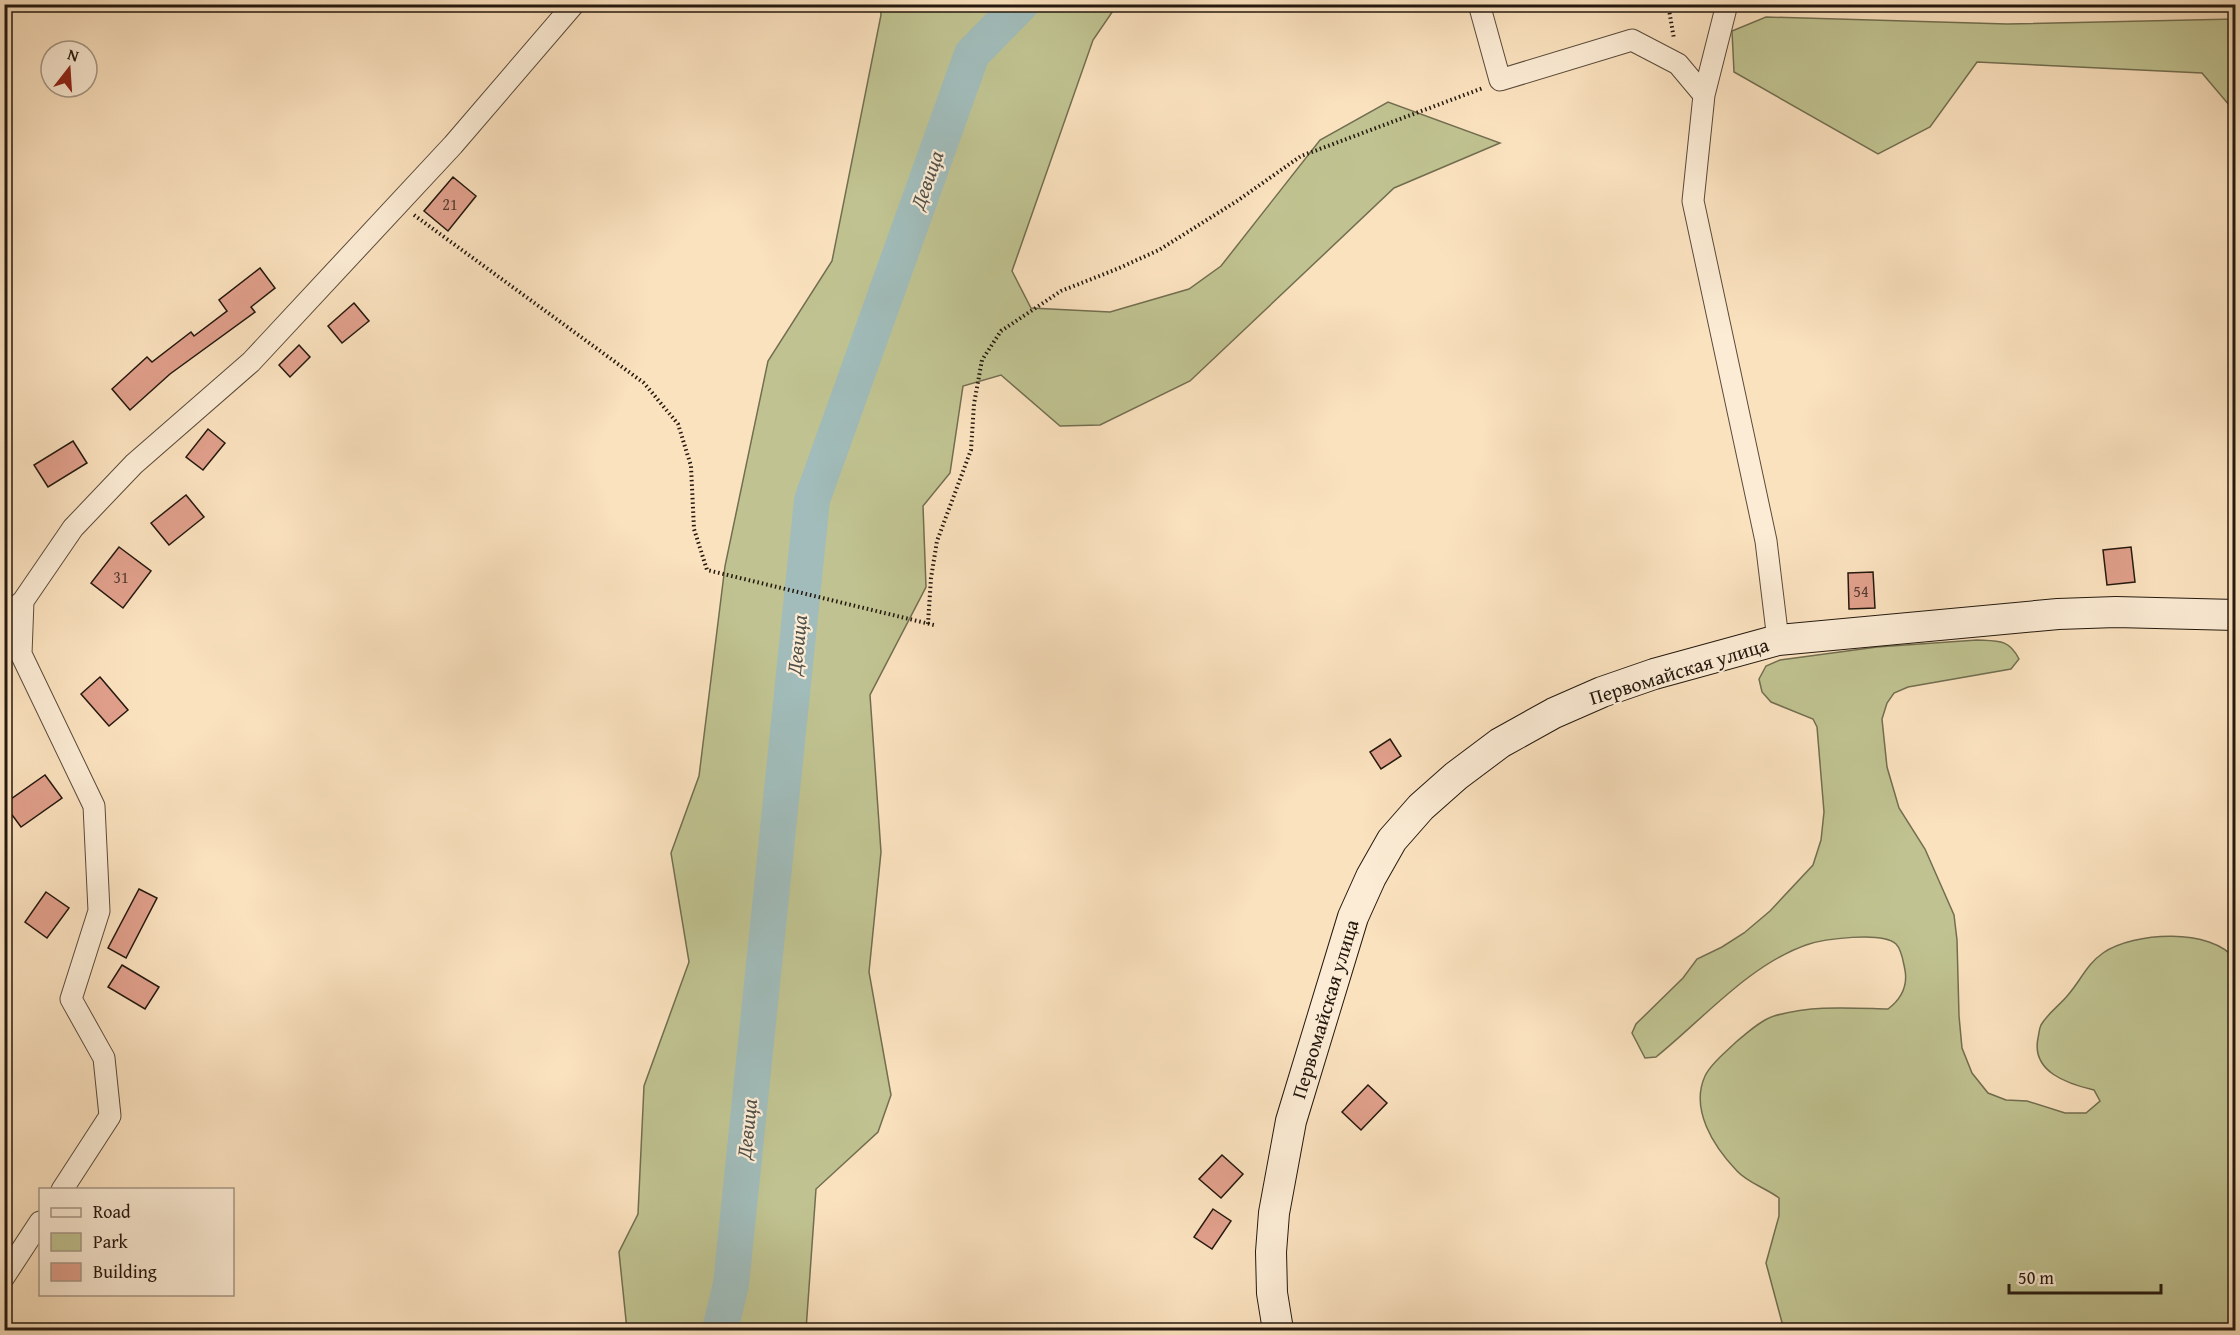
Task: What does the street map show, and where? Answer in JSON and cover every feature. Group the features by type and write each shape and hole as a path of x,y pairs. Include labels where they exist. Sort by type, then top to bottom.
{"street":[{"path":"4,617 23,601 73,528 134,464 251,362 453,145 574,4"},
{"path":"1479,4 1500,80 1632,40 1678,64 1704,95"},
{"path":"1727,4 1704,95 1693,201 1766,541 1778,640"},
{"path":"23,601 21,654 94,806 99,910 71,999 104,1058 110,1116 63,1188"},
{"name":"Первомайская улица","path":"1278,1330 1272,1293 1270,1252 1274,1213 1292,1121 1353,917 1371,877 1392,840 1421,807 1456,776 1500,743 1554,713 1602,692 1654,674 1778,640 2058,614 2116,612 2235,615"},
{"path":"4,1276 39,1224"}],"path":[{"path":"1668,4 1678,64"},
{"path":"927,624 937,541 971,450 974,404 982,360 1001,331 1061,291 1159,250 1237,201 1300,156 1500,80"},
{"path":"399,203 644,383 651,391 678,424 691,466 693,529 707,570 934,625"}],"green space":[{"path":"880,5 1117,5 1093,40 1012,271 1031,308 1110,312 1189,289 1221,266 1320,140 1388,102 1500,143 1394,188 1190,381 1100,425 1060,426 1001,375 963,386 950,473 923,506 926,587 870,695 881,852 869,972 891,1095 878,1132 816,1189 806,1330 627,1330 619,1252 638,1214 644,1086 689,962 671,853 699,776 725,566 768,361 832,261 881,15"},
{"path":"1766,17 2007,24 2235,19 2235,112 2202,73 1977,62 1930,127 1878,154 1734,72 1732,31"},
{"path":"1977,640 2007,644 2019,659 2011,669 1908,687 1894,693 1887,703 1882,719 1887,767 1899,808 1925,849 1954,915 1962,1048 1972,1073 1988,1093 2006,1100 2027,1101 2065,1113 2086,1113 2100,1101 2094,1090 2063,1080 2054,1074 2040,1060 2037,1050 2041,1025 2093,962 2103,953 2117,946 2152,937 2172,936 2209,942 2224,949 2236,960 2235,1330 1784,1330 1766,1263 1779,1216 1779,1198 1741,1175 1712,1139 1702,1114 1701,1089 1705,1076 1715,1062 1749,1031 1769,1018 1802,1010 1888,1009 1900,997 1905,982 1900,949 1889,940 1866,937 1825,940 1806,945 1785,954 1746,979 1656,1057 1645,1058 1632,1033 1636,1024 1683,978 1697,959 1744,933 1770,911 1813,865 1821,840 1824,812 1817,727 1813,719 1771,702 1762,692 1759,679 1766,666 1780,660 1877,647"}],"building":[{"path":"453,177 476,196 448,231 424,211"},
{"path":"260,268 275,288 251,307 255,312 170,374 130,410 112,389 147,357 152,362 191,332 194,336 227,311 219,300"},
{"path":"354,303 369,321 342,343 328,326"},
{"path":"299,345 310,357 290,377 279,365"},
{"path":"208,429 225,443 203,470 186,457"},
{"path":"73,441 87,463 48,487 34,465"},
{"path":"186,495 204,517 169,545 151,523"},
{"path":"119,547 151,571 123,608 91,583"},
{"path":"2131,547 2135,582 2107,585 2103,550"},
{"path":"1873,572 1875,608 1849,609 1848,573"},
{"path":"100,677 128,710 109,726 81,694"},
{"path":"1390,739 1401,756 1381,769 1370,752"},
{"path":"45,775 62,798 21,827 4,804"},
{"path":"139,889 157,898 126,958 108,948"},
{"path":"46,892 69,908 47,938 25,922"},
{"path":"122,965 159,987 145,1009 108,987"},
{"path":"1368,1085 1387,1103 1361,1130 1342,1112"},
{"path":"1222,1155 1243,1174 1221,1198 1199,1179"},
{"path":"1213,1209 1231,1221 1212,1249 1194,1237"}],"waterway":[{"name":"Девица","path":"720,1330 731,1284 812,500 972,54 1021,4"}]}
